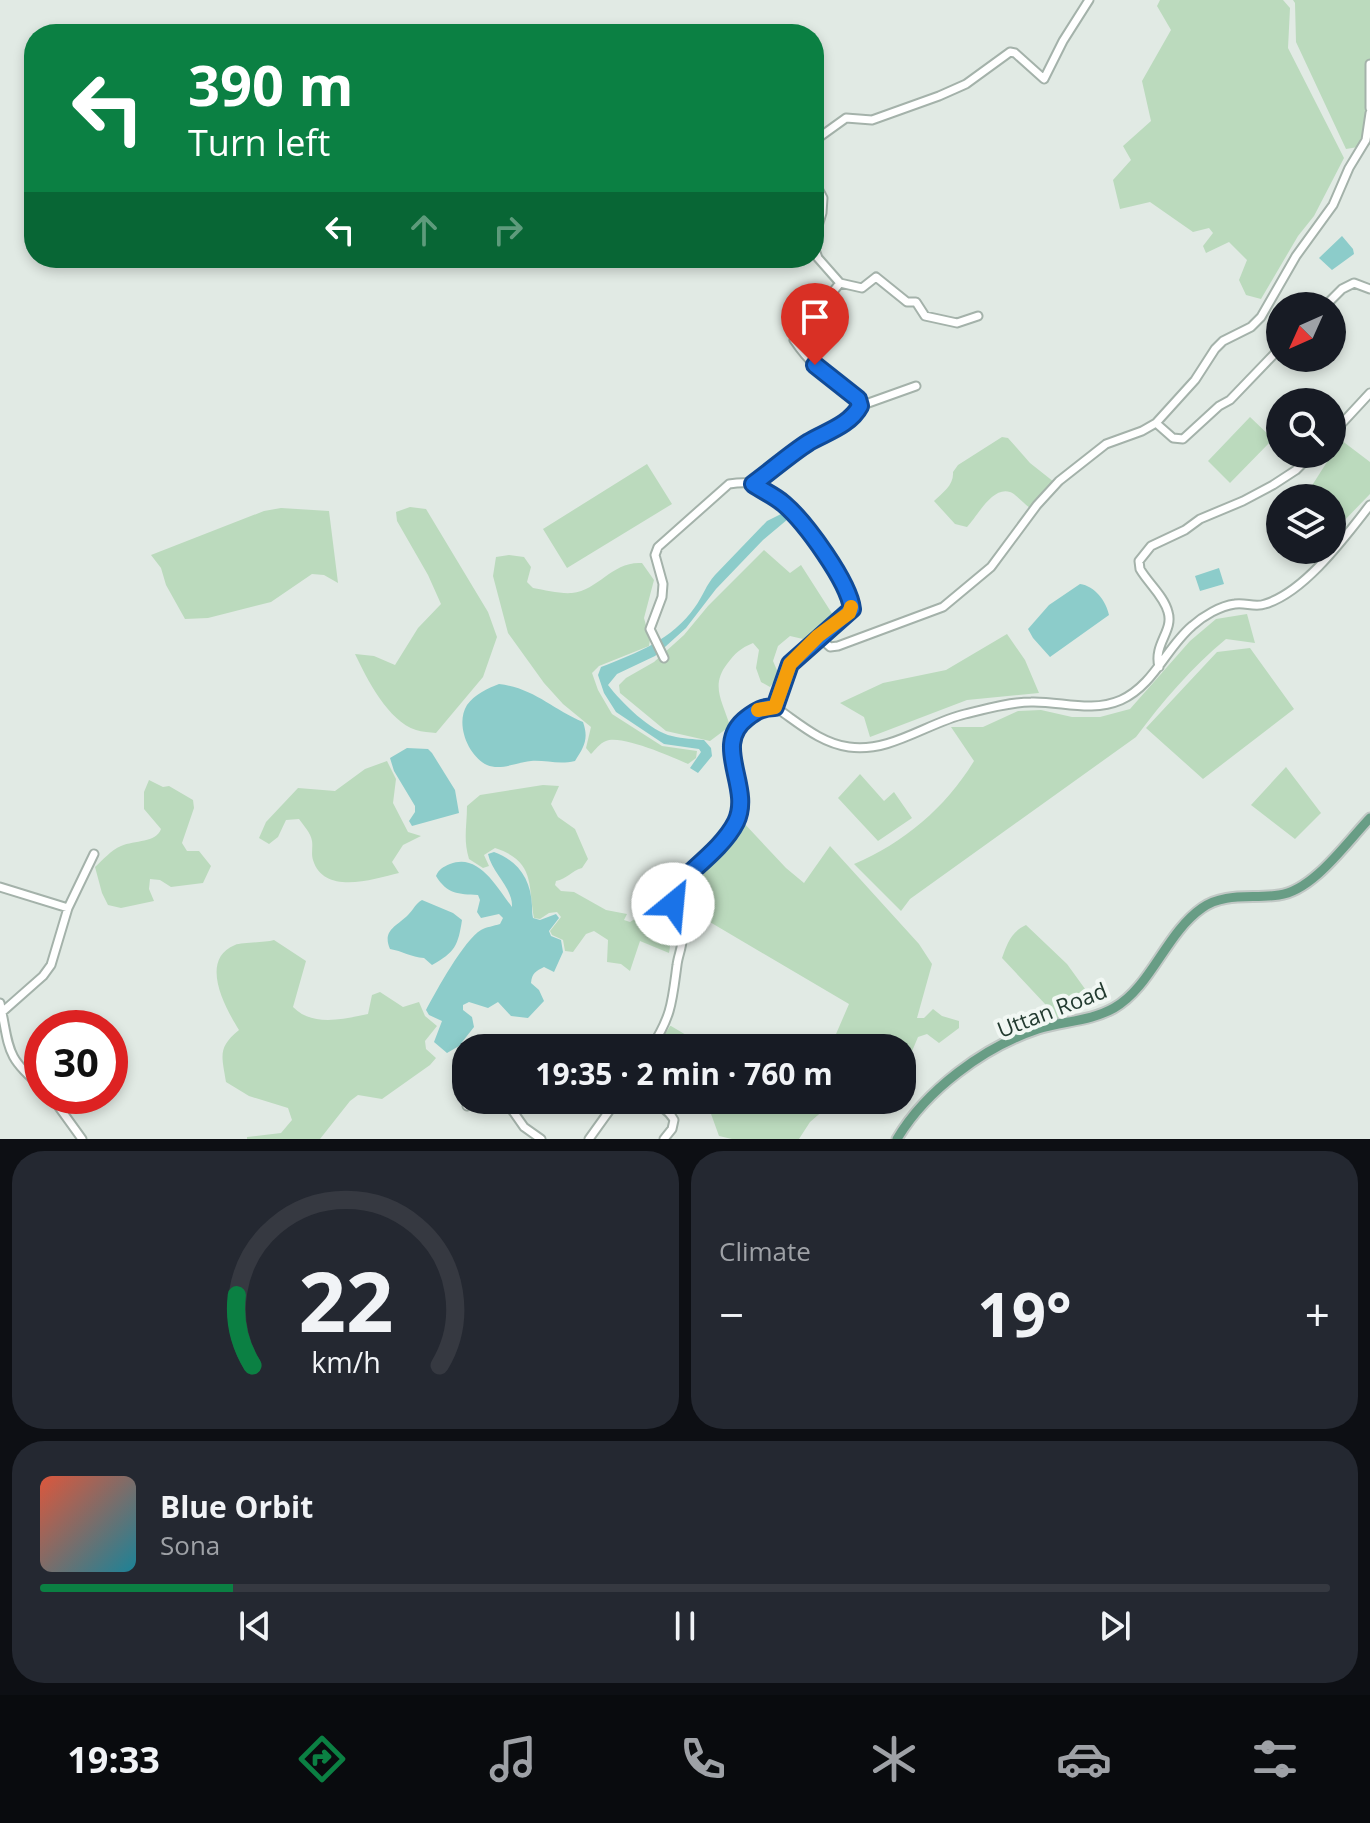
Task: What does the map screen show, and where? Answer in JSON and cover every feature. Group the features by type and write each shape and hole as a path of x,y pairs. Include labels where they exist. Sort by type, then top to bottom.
{"main road":[{"name":"Uttan Road","path":"897,1139 921,1105 958,1072 1028,1033 1096,1016 1115,1007 1126,1000 1172,938 1203,907 1221,899 1296,891 1317,875 1370,818"}],"street":[{"path":"824,134 846,118 872,120 939,96 966,84 1010,52 1044,79 1089,0"},
{"path":"818,636 830,647 838,646 943,607 964,592 991,567 1059,481 1106,444 1156,423 1195,380 1215,349 1223,341 1251,327 1261,317 1296,256 1333,205 1349,168 1366,140 1370,110 1370,64"},
{"path":"824,265 840,283 862,288 876,277 907,302 916,302 925,316 957,323 978,316"},
{"path":"840,283 794,340 815,365 848,389 858,399 860,406"},
{"path":"1339,292 1354,283 1370,289"},
{"path":"1156,423 1173,438 1183,439 1219,406 1230,400 1266,363"},
{"path":"753,484 807,443 850,420 860,406 916,386"},
{"path":"1346,419 1370,393"},
{"path":"1159,667 1157,655 1160,641 1168,628 1168,612 1140,569 1139,561 1145,552 1200,519 1273,485 1298,468"},
{"path":"664,658 650,629 662,597 663,584 655,555 658,547 729,484 753,484 793,513 826,556 851,603 849,613 818,636 790,664 775,707"},
{"path":"659,1034 672,1006 682,942 672,894 677,885 727,835 736,821 741,794 732,761 731,741 739,724 757,711 775,707 814,735 831,743 872,748 964,714 1030,702 1098,706 1122,699 1147,680 1190,627 1209,614 1236,603 1266,604 1304,580 1338,547 1370,505"},
{"path":"1,1013 51,965 68,908 94,854"},
{"path":"0,887 68,908"},
{"path":"0,1003 5,1039 18,1067 24,1072"},
{"path":"64,1114 82,1139"},
{"path":"515,1114 524,1127 541,1139"},
{"path":"589,1139 607,1114"},
{"path":"664,1139 674,1120 670,1114"}],"green space":[{"path":"1160,0 1283,0 1290,8 1288,48 1344,158 1314,216 1298,236 1261,299 1246,295 1239,280 1247,260 1229,242 1206,253 1203,246 1213,233 1209,228 1193,232 1150,202 1120,209 1113,180 1131,160 1123,146 1151,121 1142,81 1171,30 1157,6"},
{"path":"1293,0 1370,0 1370,145 1346,149 1296,42"},
{"path":"1250,417 1266,432 1266,446 1230,483 1208,461"},
{"path":"1002,437 1008,438 1030,463 1054,482 1030,508 1012,493 1003,491 991,498 967,527 955,524 934,501 950,485 958,465"},
{"path":"1346,444 1370,462 1370,494 1346,519 1346,484 1313,484 1323,468 1346,468"},
{"path":"647,464 672,504 567,568 543,529"},
{"path":"410,507 426,509 488,612 497,637 483,677 436,733 416,730 396,718 380,698 355,654 374,656 395,665 418,628 441,604 397,521 396,512"},
{"path":"281,508 329,511 338,583 324,575 312,574 271,602 208,618 185,619 166,585 161,568 151,555 264,511"},
{"path":"764,550 790,573 801,565 833,615 803,639 790,636 778,646 773,661 779,675 770,687 761,682 756,668 759,650 753,643 736,654 719,680 721,702 730,726 710,741 666,731 620,693 619,685 654,662 684,635"},
{"path":"496,557 524,557 531,567 527,582 533,588 563,593 582,591 622,566 642,563 654,580 644,618 649,646 599,666 592,673 612,714 662,746 697,751 696,758 688,764 647,747 613,740 602,743 591,754 586,748 591,727 544,683 508,633 493,576"},
{"path":"1247,614 1255,643 1226,639 1178,685 1136,737 910,899 901,911 854,864 907,834 937,808 963,778 974,761 951,727 983,727 1018,711 1041,710 1072,717 1100,717 1130,709 1190,641 1216,619"},
{"path":"1007,634 1025,660 1039,693 967,700 870,737 864,717 840,703 883,683 946,670"},
{"path":"1250,648 1294,709 1203,779 1146,728 1217,652"},
{"path":"387,761 396,779 393,803 408,832 421,836 403,845 392,862 399,873 351,882 328,878 319,871 313,860 309,832 299,819 286,820 278,837 269,844 259,838 266,822 298,788 335,791 365,769"},
{"path":"1286,767 1321,813 1295,839 1251,805"},
{"path":"860,774 884,801 894,792 912,818 878,841 838,798"},
{"path":"149,780 163,787 169,786 193,800 194,808 182,843 187,851 199,851 211,866 203,883 171,887 160,880 150,879 149,889 154,901 121,908 108,905 95,867 117,848 155,837 161,829 144,809 144,792"},
{"path":"543,785 559,786 551,804 558,817 575,829 588,859 582,868 556,881 555,885 561,891 574,892 606,910 627,914 624,920 630,922 660,898 670,932 669,953 640,941 630,971 621,964 607,962 608,940 594,931 586,934 573,952 565,951 563,940 550,931 561,917 557,912 540,919 534,918 530,884 517,860 495,848 484,855 489,866 483,868 469,859 467,806 480,795"},
{"path":"741,820 804,883 830,846 919,944 932,964 917,1018 924,1018 933,1009 942,1016 959,1021 959,1028 939,1043 927,1034 918,1037 916,1042 916,1034 836,1034 849,1004 679,901 691,878"},
{"path":"1026,925 1067,964 1088,993 1086,1002 1053,1021 1045,1004 1002,958 1013,935"},
{"path":"274,940 306,961 293,1007 301,1013 329,1020 368,1014 372,995 380,992 403,1007 419,1002 425,1016 437,1026 425,1041 426,1049 436,1058 430,1065 382,1099 358,1095 320,1139 247,1139 281,1133 292,1120 288,1108 249,1096 226,1082 224,1048 239,1030 222,998 218,985 218,962 224,952 235,945"},
{"path":"671,1026 684,1034 665,1034"},
{"path":"711,1114 819,1114 799,1139 732,1139 719,1136"}],"water":[{"path":"1342,236 1354,254 1332,270 1319,258"},
{"path":"785,512 788,519 716,589 686,628 655,656 617,674 608,685 628,708 655,729 676,737 704,740 711,748 712,756 698,773 690,768 701,752 699,749 664,744 616,712 604,693 598,675 601,667 640,651 676,628 695,607 715,575 767,521"},
{"path":"1219,568 1224,584 1200,591 1195,576"},
{"path":"1080,584 1099,595 1109,615 1050,657 1028,629 1049,605"},
{"path":"499,684 533,694 583,722 585,743 575,761 531,761 498,767 480,761 465,739 462,721 473,698"},
{"path":"407,748 428,749 432,753 455,790 459,813 412,826 409,821 415,806 394,771 390,758"},
{"path":"494,852 510,860 522,872 529,887 533,918 540,920 556,914 559,918 549,931 551,936 561,940 563,952 554,972 544,967 533,975 531,983 544,1001 528,1018 511,1016 498,1002 488,1008 469,1002 463,1005 463,1010 472,1017 474,1027 468,1034 452,1034 452,1050 447,1053 434,1042 442,1021 429,1015 426,1010 467,944 481,930 500,924 503,918 499,914 481,918 477,912 478,895 454,892 436,876 450,864 470,863 487,874 512,907 509,893 488,854"},
{"path":"422,900 462,920 454,947 432,965 424,958 390,949 388,943 392,929"}],"slow traffic":[{"path":"758,710 775,707 790,664 818,636 849,613 851,607"}],"route":[{"path":"673,904 672,894 677,885 727,835 736,821 741,794 732,761 731,741 739,724 757,711 775,707 790,664 852,609 838,575 799,521 785,505 753,484 807,443 850,420 858,411 858,399 815,365"}]}
